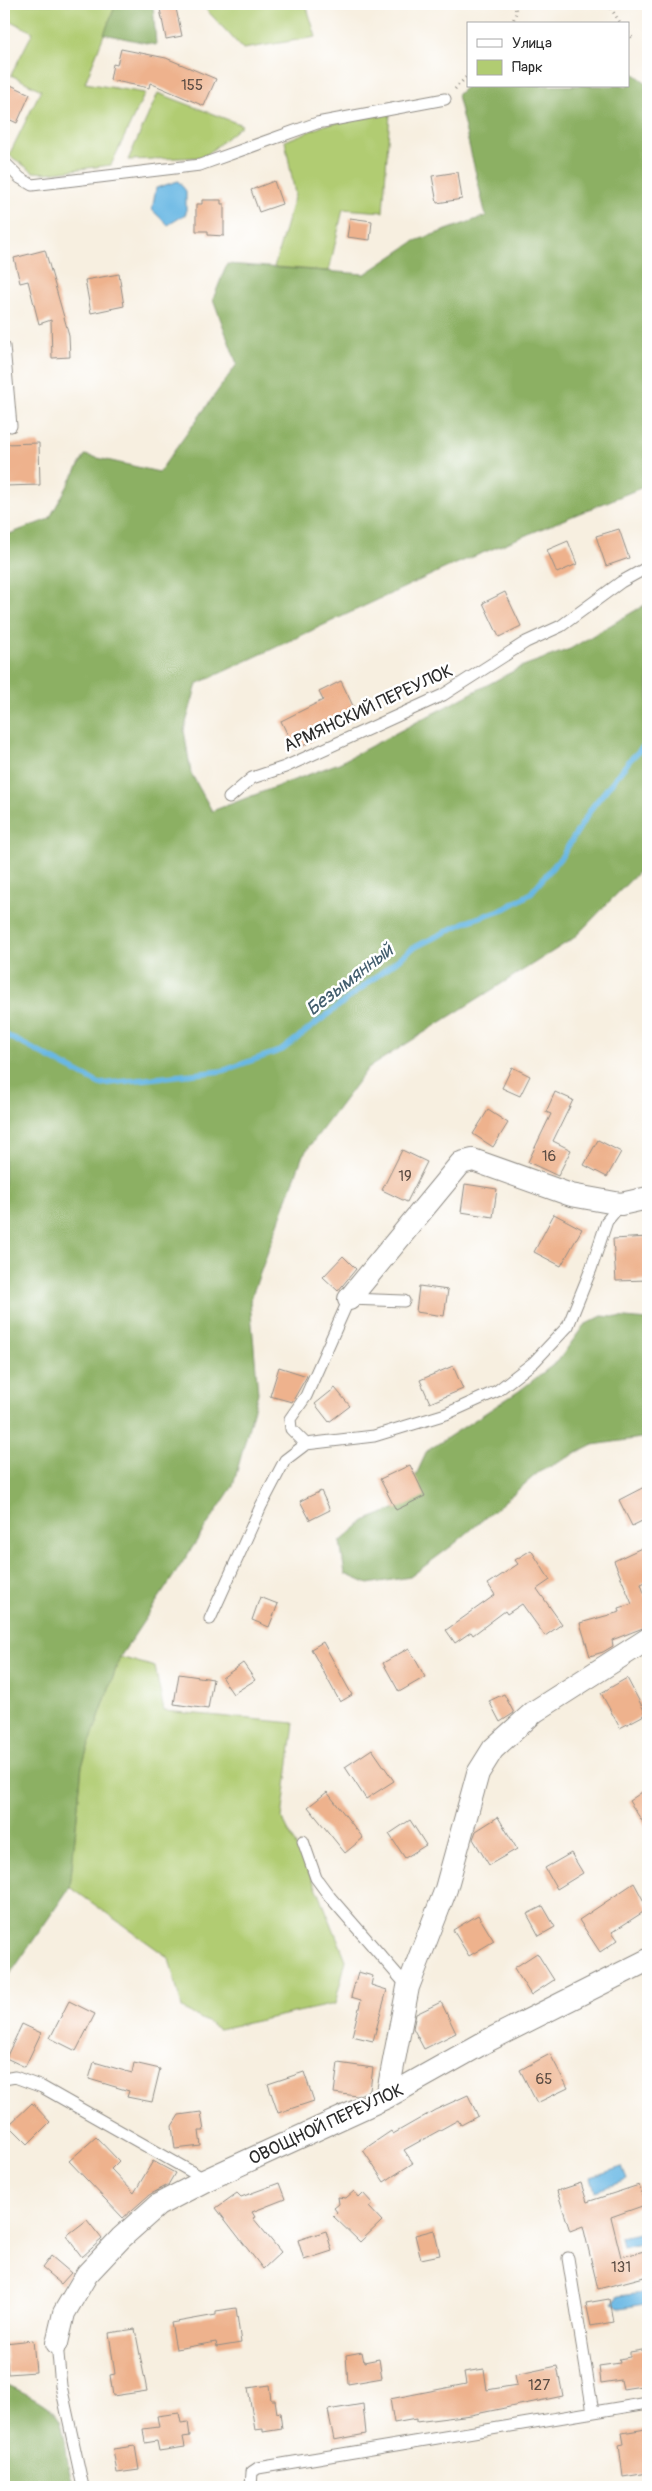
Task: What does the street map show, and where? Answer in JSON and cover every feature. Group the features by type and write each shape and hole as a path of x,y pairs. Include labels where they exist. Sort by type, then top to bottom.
{"street":[{"path":"349,1299 461,1162 473,1160 570,1195 621,1204 648,1198"},
{"path":"387,2097 408,1987 446,1889 478,1773 493,1749 534,1712 648,1639"},
{"name":"ОВОЩНОЙ ПЕРЕУЛОК","path":"57,2343 64,2313 87,2274 121,2238 158,2206 206,2180 387,2097 485,2042 648,1960"}],"lane":[{"path":"4,162 20,178 32,185 200,165 318,123 445,99"},
{"path":"4,346 11,426"},
{"name":"АРМЯНСКИЙ ПЕРЕУЛОК","path":"229,798 252,778 285,767 443,695 526,642 561,626 621,582 648,567"},
{"path":"210,1619 261,1506 285,1460 306,1444 374,1436 446,1414 497,1391 534,1362 568,1326 591,1269 607,1221 621,1204"},
{"path":"306,1444 291,1430 290,1419 306,1396 349,1299 404,1301"},
{"path":"303,1841 316,1878 408,1987"},
{"path":"4,2079 15,2076 42,2087 206,2180"},
{"path":"568,2258 593,2412"},
{"path":"57,2343 61,2386 84,2487"},
{"path":"251,2487 252,2472 258,2468 648,2403"}],"path":[{"path":"513,22 516,13 515,4"},
{"path":"608,4 621,22"},
{"path":"630,35 634,40"},
{"path":"445,99 467,76"}],"green space":[{"path":"4,4 116,4 85,83 145,93 111,165 48,173 33,172 9,155 41,90 11,75 33,32 4,18"},
{"path":"116,4 153,4 156,45 104,34"},
{"path":"201,4 306,4 316,37 243,49"},
{"path":"630,71 648,84 648,485 446,568 197,684 184,730 191,773 212,811 339,763 523,666 570,649 648,603 648,862 574,938 368,1068 303,1155 250,1301 258,1393 233,1486 120,1657 82,1765 70,1887 4,1983 4,536 49,519 85,455 159,472 237,364 213,299 227,264 365,274 415,241 486,216 457,95 467,86 467,88 630,88"},
{"path":"158,93 242,125 204,157 128,160"},
{"path":"390,113 383,212 343,209 329,271 274,267 295,194 285,141 325,125"},
{"path":"602,1316 648,1320 648,1437 593,1445 539,1472 453,1545 410,1577 368,1584 345,1574 340,1542 364,1521 397,1508 411,1486 427,1451 519,1391 558,1361 584,1325"},
{"path":"120,1657 155,1667 164,1711 294,1723 282,1818 319,1893 346,1960 335,2004 219,2029 182,2008 169,1958 70,1887 82,1765"},
{"path":"4,2383 36,2399 52,2410 57,2416 61,2423 75,2487 4,2487"}],"water":[{"path":"178,181 186,191 186,214 168,225 152,210 156,188"},
{"path":"622,2167 627,2180 595,2191 591,2177"},
{"path":"648,2231 648,2242 623,2248 621,2237"},
{"path":"644,2293 645,2304 620,2308 613,2303 618,2296"}],"building":[{"path":"159,4 175,4 182,36 166,39"},
{"path":"121,49 166,58 216,79 204,106 150,83 149,88 110,80 113,64 117,65"},
{"path":"4,82 30,94 17,123 4,117"},
{"path":"458,172 462,199 437,203 432,176"},
{"path":"274,181 282,204 259,212 251,190"},
{"path":"202,200 221,200 221,204 224,204 224,236 208,235 208,231 196,231 196,204 202,204"},
{"path":"350,218 372,221 370,240 347,237"},
{"path":"45,250 69,335 70,357 52,358 51,320 39,324 28,281 20,283 14,258"},
{"path":"119,274 124,306 91,313 85,280"},
{"path":"39,443 40,485 4,486 4,444"},
{"path":"619,529 629,558 606,566 596,536"},
{"path":"568,541 577,564 557,573 547,550"},
{"path":"505,592 521,626 499,637 483,603"},
{"path":"341,681 355,710 310,733 314,740 295,750 281,721 323,700 319,692"},
{"path":"512,1067 530,1076 520,1096 502,1088"},
{"path":"555,1092 573,1100 553,1141 571,1150 558,1176 528,1162 551,1114 546,1112"},
{"path":"488,1110 508,1123 493,1147 473,1134"},
{"path":"598,1140 621,1152 607,1177 584,1165"},
{"path":"402,1150 427,1162 407,1202 382,1190"},
{"path":"465,1184 497,1189 493,1217 461,1212"},
{"path":"554,1214 582,1229 561,1266 534,1252"},
{"path":"648,1237 648,1280 616,1281 613,1239"},
{"path":"343,1256 356,1269 338,1291 323,1277"},
{"path":"419,1286 448,1290 444,1316 416,1312"},
{"path":"453,1366 463,1389 430,1403 420,1380"},
{"path":"279,1367 307,1376 292,1402 270,1396"},
{"path":"335,1388 350,1406 329,1422 315,1404"},
{"path":"410,1465 425,1496 396,1510 380,1479"},
{"path":"648,1485 648,1518 632,1526 619,1500"},
{"path":"321,1491 330,1510 310,1520 300,1501"},
{"path":"648,1545 648,1581 641,1584 646,1599 648,1598 648,1626 612,1640 613,1646 603,1652 590,1656 580,1623 620,1612 619,1608 632,1604 614,1561"},
{"path":"531,1550 550,1580 537,1589 562,1624 545,1636 522,1604 507,1614 505,1611 473,1635 471,1632 455,1643 446,1630 495,1595 488,1584 518,1564 515,1560"},
{"path":"260,1597 278,1604 269,1627 252,1620"},
{"path":"323,1642 352,1695 340,1702 311,1649"},
{"path":"409,1648 425,1677 399,1692 383,1663"},
{"path":"243,1663 255,1680 233,1694 222,1678"},
{"path":"179,1674 213,1679 208,1709 174,1704"},
{"path":"627,1678 646,1714 620,1728 601,1693"},
{"path":"504,1694 514,1713 500,1722 489,1701"},
{"path":"372,1749 394,1781 366,1799 345,1767"},
{"path":"648,1788 648,1830 629,1801"},
{"path":"327,1792 363,1838 345,1853 308,1807"},
{"path":"498,1817 517,1849 489,1865 473,1839 476,1831"},
{"path":"410,1820 426,1845 405,1858 389,1834"},
{"path":"571,1853 583,1873 557,1889 545,1868"},
{"path":"634,1883 648,1909 612,1932 618,1940 600,1952 579,1920"},
{"path":"543,1906 555,1927 539,1936 527,1914"},
{"path":"478,1915 494,1941 469,1956 453,1930"},
{"path":"537,1953 554,1980 531,1995 514,1968"},
{"path":"358,1972 373,1976 371,1985 387,1990 373,2041 352,2036 361,2000 351,1997"},
{"path":"69,2001 95,2014 76,2051 50,2038"},
{"path":"441,2002 456,2033 424,2049 413,2028 416,2014"},
{"path":"22,2024 41,2033 25,2067 6,2058"},
{"path":"550,2054 568,2088 537,2103 520,2070"},
{"path":"94,2062 132,2073 134,2063 160,2069 152,2102 127,2097 129,2091 89,2079"},
{"path":"338,2063 373,2068 370,2090 357,2096 334,2093"},
{"path":"304,2072 314,2101 278,2113 268,2084"},
{"path":"468,2095 478,2116 461,2125 458,2120 404,2150 413,2163 384,2182 363,2150 391,2131 393,2134 435,2110"},
{"path":"32,2103 50,2122 28,2144 9,2125"},
{"path":"201,2112 204,2131 199,2131 201,2146 175,2149 172,2126 179,2115"},
{"path":"96,2137 119,2161 111,2169 134,2193 153,2161 175,2173 168,2185 149,2195 123,2218 69,2161"},
{"path":"279,2183 285,2199 252,2212 255,2217 253,2218 281,2252 263,2269 216,2208 237,2193 241,2197"},
{"path":"581,2183 587,2202 639,2185 645,2205 611,2217 621,2257 648,2250 648,2276 598,2289 583,2226 570,2231 557,2191"},
{"path":"354,2191 359,2197 363,2193 373,2204 369,2207 382,2221 360,2242 333,2216 337,2212 334,2208 339,2204 338,2197 346,2198"},
{"path":"87,2220 102,2239 82,2257 66,2236"},
{"path":"434,2230 440,2255 421,2259 415,2235"},
{"path":"326,2231 332,2251 304,2260 298,2240"},
{"path":"51,2256 71,2273 61,2284 42,2268"},
{"path":"609,2299 613,2322 591,2326 586,2303"},
{"path":"236,2308 241,2343 217,2347 216,2342 176,2349 171,2323 216,2315 216,2311"},
{"path":"135,2329 147,2391 113,2396 110,2375 115,2374 109,2333"},
{"path":"33,2340 36,2372 8,2374 5,2343"},
{"path":"648,2349 648,2385 623,2389 621,2380 601,2383 599,2366 620,2363 619,2359 630,2357 630,2352"},
{"path":"362,2352 364,2362 379,2359 382,2378 348,2384 346,2355"},
{"path":"557,2366 563,2396 471,2415 416,2422 416,2419 394,2423 390,2399 466,2384 464,2372 484,2369 487,2390 517,2385 515,2375"},
{"path":"269,2385 271,2400 275,2400 277,2413 280,2412 282,2429 263,2432 263,2429 255,2430 248,2388"},
{"path":"363,2404 366,2434 334,2440 328,2410"},
{"path":"179,2413 181,2423 188,2422 190,2436 183,2437 185,2447 159,2451 157,2441 145,2443 143,2429 159,2427 157,2416"},
{"path":"646,2429 648,2473 623,2477 619,2445 624,2444 622,2433"},
{"path":"135,2446 139,2470 117,2473 113,2449"}],"waterway":[{"name":"Безымянный","path":"4,1034 100,1084 222,1071 282,1050 413,948 466,922 506,908 530,894 562,856 593,806 630,760 648,742"}]}
